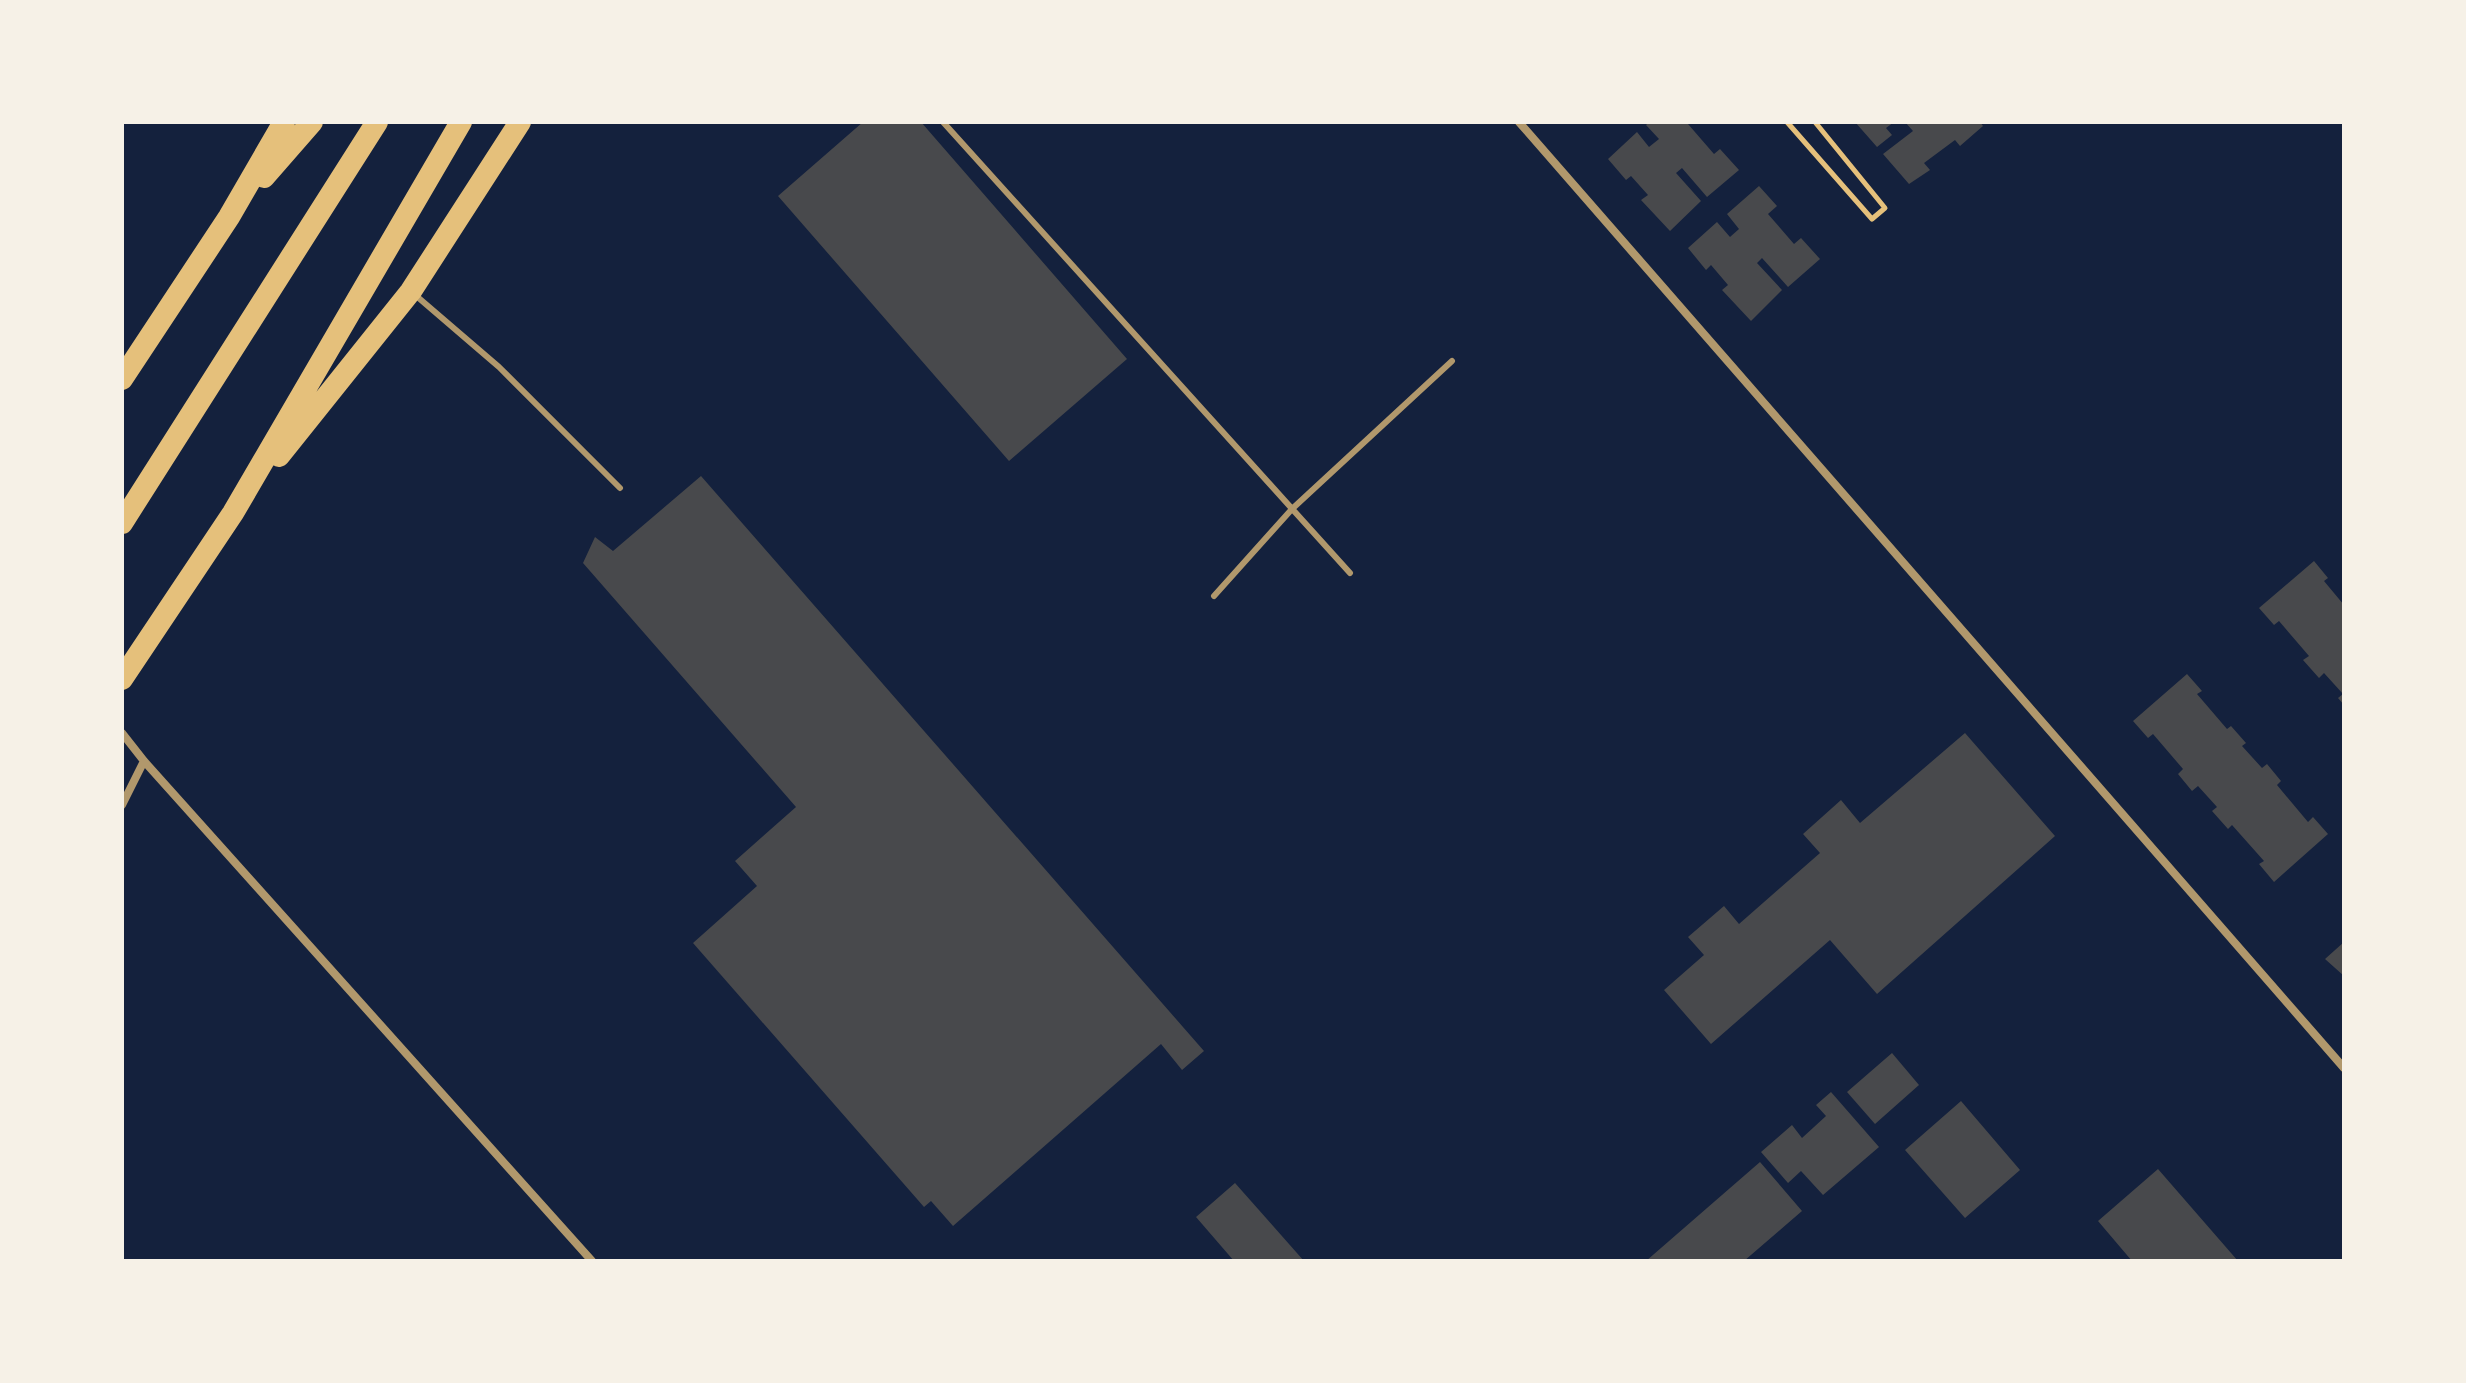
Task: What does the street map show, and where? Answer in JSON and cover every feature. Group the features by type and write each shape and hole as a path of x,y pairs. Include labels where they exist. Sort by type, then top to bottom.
{"highway":[{"path":"122,379 229,217 284,122"},
{"path":"229,217 312,122"},
{"path":"122,523 377,122"},
{"path":"122,679 233,513 461,122"},
{"path":"233,513 411,291 520,122"}],"street":[{"path":"1519,122 2344,1068"},
{"path":"122,733 592,1261"},
{"path":"122,805 144,761"}],"lane":[{"path":"943,122 1350,573"},
{"path":"411,291 499,367 620,488"},
{"path":"1214,596 1292,509 1452,361"}],"path":[{"path":"1787,122 1872,219 1885,208 1815,122"}],"building":[{"path":"863,122 921,122 1127,359 1009,461 778,196"},
{"path":"1649,122 1690,122 1688,124 1714,154 1720,149 1739,170 1707,197 1682,168 1676,173 1701,201 1670,231 1641,200 1648,195 1631,176 1626,180 1608,159 1637,132 1649,147 1659,139 1646,125"},
{"path":"1855,122 1894,122 1886,128 1892,135 1877,147"},
{"path":"1905,122 1980,122 1983,126 1960,146 1955,140 1924,163 1930,170 1909,184 1883,154 1913,131"},
{"path":"1759,186 1777,206 1768,214 1794,244 1801,238 1820,259 1788,287 1762,258 1757,263 1782,290 1751,321 1722,290 1728,285 1711,265 1706,270 1688,248 1717,222 1730,237 1739,229 1727,214"},
{"path":"701,476 1204,1051 1182,1070 1161,1044 953,1226 931,1201 924,1207 693,943 757,886 735,861 796,807 583,563 595,537 613,551"},
{"path":"2314,561 2328,578 2324,581 2344,605 2344,705 2338,698 2343,694 2324,673 2319,678 2303,660 2309,656 2279,621 2274,625 2259,608"},
{"path":"2187,674 2202,691 2197,694 2227,729 2231,726 2246,743 2242,746 2262,768 2267,764 2281,781 2277,785 2308,822 2313,817 2328,834 2274,882 2259,864 2264,861 2232,825 2228,829 2212,811 2217,807 2198,786 2192,791 2178,774 2183,769 2153,734 2148,738 2133,721"},
{"path":"1965,733 2055,836 1877,994 1830,940 1711,1044 1664,990 1704,955 1688,937 1724,906 1739,924 1820,853 1803,834 1841,800 1860,823"},
{"path":"2344,942 2344,976 2325,959"},
{"path":"1892,1053 1919,1085 1875,1124 1847,1092"},
{"path":"1831,1092 1879,1147 1823,1195 1801,1171 1788,1183 1761,1152 1792,1125 1802,1138 1826,1116 1816,1105"},
{"path":"1961,1101 2020,1170 1965,1218 1905,1150"},
{"path":"1760,1162 1802,1211 1744,1261 1646,1261"},
{"path":"2158,1169 2238,1261 2132,1261 2098,1221"},
{"path":"1235,1183 1304,1261 1234,1261 1196,1217"}]}
